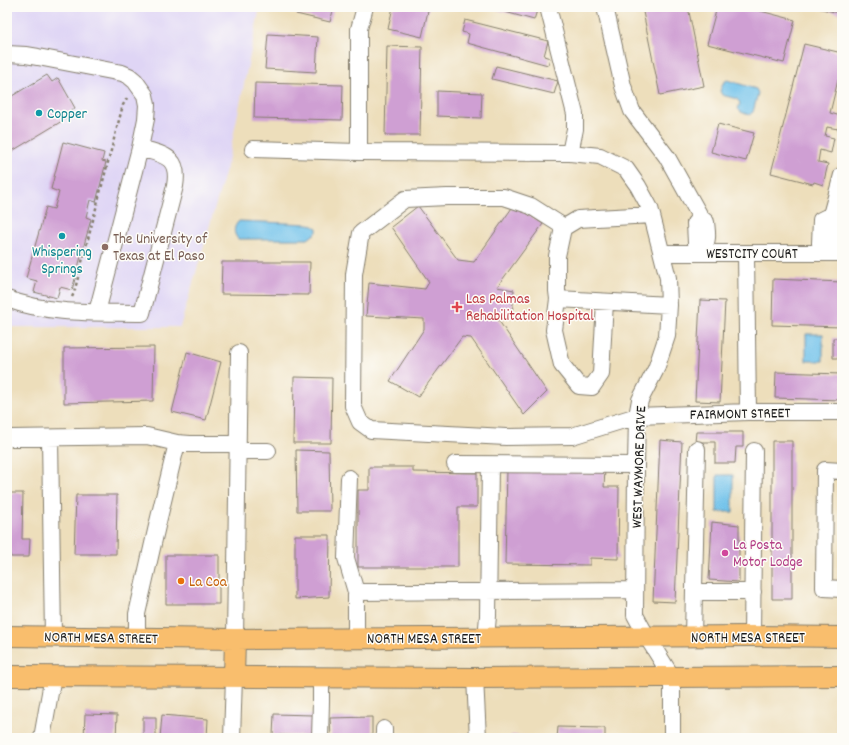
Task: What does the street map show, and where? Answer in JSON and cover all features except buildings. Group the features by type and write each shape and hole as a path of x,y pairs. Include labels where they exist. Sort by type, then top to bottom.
{"main road":[{"name":"NORTH MESA STREET","path":"7,636 235,639 752,636 842,637"},
{"path":"234,677 235,639"},
{"path":"7,676 475,678 842,676"}],"street":[{"path":"359,152 359,30 365,7"},
{"path":"548,7 575,114 570,153"},
{"path":"604,7 623,86 632,111 667,157 701,218 695,223 695,235 696,243 703,251"},
{"path":"7,54 26,54 122,73 135,81 145,96 147,105 146,119 140,148 98,312"},
{"path":"7,299 50,310 66,312 142,313 177,178 174,164 170,160 162,154 140,148"},
{"name":"WEST WAYMORE DRIVE","path":"253,149 359,152 570,153 600,156 626,168 647,203 652,215 668,278 670,305 667,336 656,369 640,400 637,416 635,615 672,677"},
{"path":"826,250 820,243 821,220 831,215 842,175"},
{"name":"FAIRMONT STREET","path":"564,227 531,206 504,197 447,196 405,199 361,233 354,274 353,406 360,422 371,430 506,437 572,436 637,416 748,412 842,412"},
{"path":"605,302 601,374 592,387 579,386 562,365 554,330 558,299 557,256 563,228 578,219 652,215"},
{"name":"WESTCITY COURT","path":"662,253 703,251 746,253 826,250 842,253"},
{"path":"746,253 748,412"},
{"path":"558,299 670,305"},
{"path":"235,639 239,353"},
{"path":"10,438 148,436 178,443 238,447 268,451"},
{"path":"50,438 53,637"},
{"path":"137,638 137,614 178,443"},
{"path":"693,637 697,449"},
{"path":"752,636 754,451"},
{"path":"455,464 636,465"},
{"path":"486,638 488,616 490,465"},
{"path":"842,471 826,470 824,588 842,589"},
{"path":"349,478 346,558 356,592 356,638"},
{"path":"356,592 635,590"},
{"path":"694,592 753,592"},
{"path":"42,738 53,676"},
{"path":"232,738 234,677"},
{"path":"320,738 321,677"},
{"path":"672,677 672,738"},
{"path":"475,678 478,738"}],"path":[{"path":"71,298 74,293 123,105 128,97"}],"shaded area":[{"name":"The University of Texas at El Paso","path":"7,7 260,7 227,166 180,327 7,327"}],"water":[{"path":"727,80 756,89 758,93 753,112 749,115 738,109 740,103 737,99 722,95 720,91 723,83"},
{"path":"239,221 309,224 317,228 317,232 308,239 238,239 234,230"},
{"path":"806,334 823,334 823,361 806,361"},
{"path":"717,475 733,475 733,512 717,512"}],"place":[{"name":"Copper","path":"39,113"},
{"name":"Whispering Springs","path":"62,236"},
{"name":"The University of Texas at El Paso","path":"105,247"},
{"name":"Las Palmas Rehabilitation Hospital","path":"457,307"},
{"name":"La Posta Motor Lodge","path":"725,553"},
{"name":"La Coa","path":"181,581"}]}
